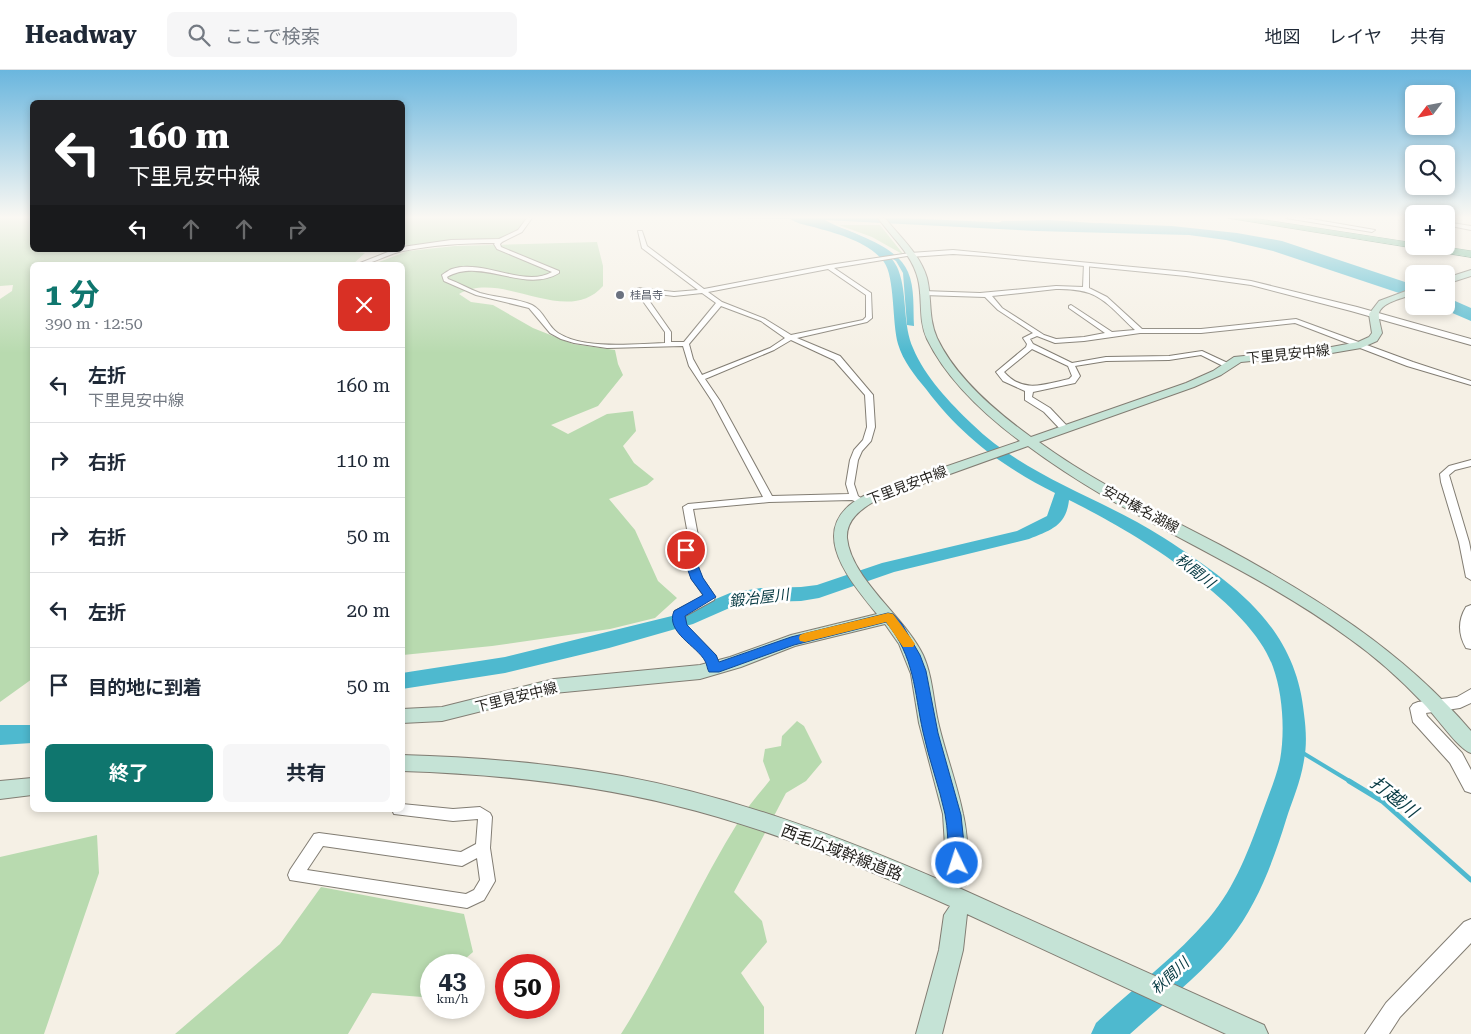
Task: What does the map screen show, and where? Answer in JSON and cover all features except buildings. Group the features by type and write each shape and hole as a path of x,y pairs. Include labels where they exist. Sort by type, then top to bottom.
{"main road":[{"name":"安中榛名湖線","path":"913,263 921,272 928,329 934,343 992,411 1023,443 1251,568 1324,612 1383,655 1438,705 1471,745"},
{"path":"1455,278 1469,275"},
{"path":"1361,345 1373,339 1377,333 1374,314 1377,308 1382,303 1405,295"},
{"name":"下里見安中線","path":"405,716 442,714 554,686 660,677 714,669 791,641 888,617 844,557 840,533 845,519 858,499 1190,385 1217,373 1238,359 1326,351 1361,345"},
{"path":"888,617 906,640 920,671 931,733 953,815 958,878"},
{"name":"西毛広域幹線道路","path":"405,763 461,765 583,778 625,785 747,817 802,835 878,864 1255,1034"},
{"path":"0,790 30,787"},
{"path":"930,1034 951,950 956,915"}],"street":[{"path":"535,263 557,272 548,277 532,278 477,270 458,270 444,276 446,280 478,294 537,310 543,323 562,338 588,344 686,344"},
{"path":"666,263 720,303 763,320 791,337 837,358 870,395 871,427 867,441 858,450 854,460 850,484 858,499 769,499 688,507 694,541 686,550 697,579 710,597 679,614 681,627 712,659 714,669"},
{"path":"668,344 668,332 638,290 674,294 704,291 853,263"},
{"path":"1075,263 1243,281 1374,314 1471,342"},
{"path":"1086,264 1086,290"},
{"path":"702,378 772,349 791,337 865,321 869,318 868,294 829,267"},
{"path":"923,293 987,295 1055,288 1086,290 1108,303 1140,331"},
{"path":"987,295 1000,309 1048,339 1061,342 1140,331 1210,330 1296,321 1410,364 1471,383"},
{"path":"720,303 686,344 686,352 741,449 754,466 769,499"},
{"path":"1071,307 1111,334"},
{"path":"1039,333 1026,338 1030,346 1071,365 1106,359 1169,358 1202,353 1228,365"},
{"path":"1030,346 1000,372 1006,379 1030,390 1072,382 1076,376 1071,365"},
{"path":"1030,390 1028,398 1047,410 1065,429"},
{"path":"1471,463 1452,468 1444,474 1464,542 1471,576"},
{"path":"1471,610 1468,614 1466,631 1471,644"},
{"path":"1471,695 1460,702 1418,708 1419,718 1456,758 1471,786"},
{"path":"405,811 453,815 480,813 485,818 483,848 488,881 479,895 467,901 296,875 320,839 462,860 483,848"},
{"path":"1376,1034 1393,1010 1471,929"}],"green space":[{"path":"0,263 30,263 30,680 0,702 0,299 12,291 13,285 0,286"},
{"path":"405,263 602,263 603,286 588,297 571,301 553,300 495,288 476,288 459,294 471,302 493,305 533,328 573,344 615,350 623,375 598,406 551,425 568,434 607,414 633,411 636,431 623,446 634,463 654,479 647,485 609,499 635,530 658,581 677,598 655,618 610,629 492,646 405,655"},
{"path":"797,721 804,726 822,762 806,781 786,793 734,892 762,921 767,942 741,973 764,1007 764,1034 621,1034 652,981 724,846 743,814 770,780 763,761 765,749 781,746 782,736"},
{"path":"97,835 99,873 44,1034 0,1034 0,857"},
{"path":"321,887 464,914 473,952 471,954 420,954 420,997 372,993 348,1034 175,1034 280,944"}],"water":[{"path":"897,263 903,263 912,285 914,326 907,325 903,273"},
{"path":"1309,263 1348,263 1405,282 1405,295"},
{"path":"1455,301 1471,308 1471,321 1455,314"}],"waterway":[{"name":"秋間川","path":"889,263 895,275 902,331 909,355 925,380 957,417 975,435 1004,458 1036,477 1123,521 1198,571 1228,595 1255,621 1277,651 1284,667 1289,688 1294,731 1292,760 1262,851 1244,892 1228,917 1206,943 1179,970 1107,1034"},
{"name":"鍛冶屋川","path":"405,681 505,665 686,619 730,600 761,595 801,594 819,591 889,567 1023,535 1049,524 1057,516 1064,492"},
{"name":"鍛冶屋川","path":"0,735 30,734"},
{"name":"打越川","path":"1293,747 1351,782"},
{"name":"打越川","path":"1349,781 1382,801 1471,880"}],"slow traffic":[{"path":"805,638 888,617 908,644"}],"place":[{"name":"桂昌寺","path":"620,295"}],"route":[{"path":"686,550 697,579 710,597 679,614 681,627 712,659 714,669 791,641 888,617 906,640 920,671 931,733 953,815 957,863"}]}
